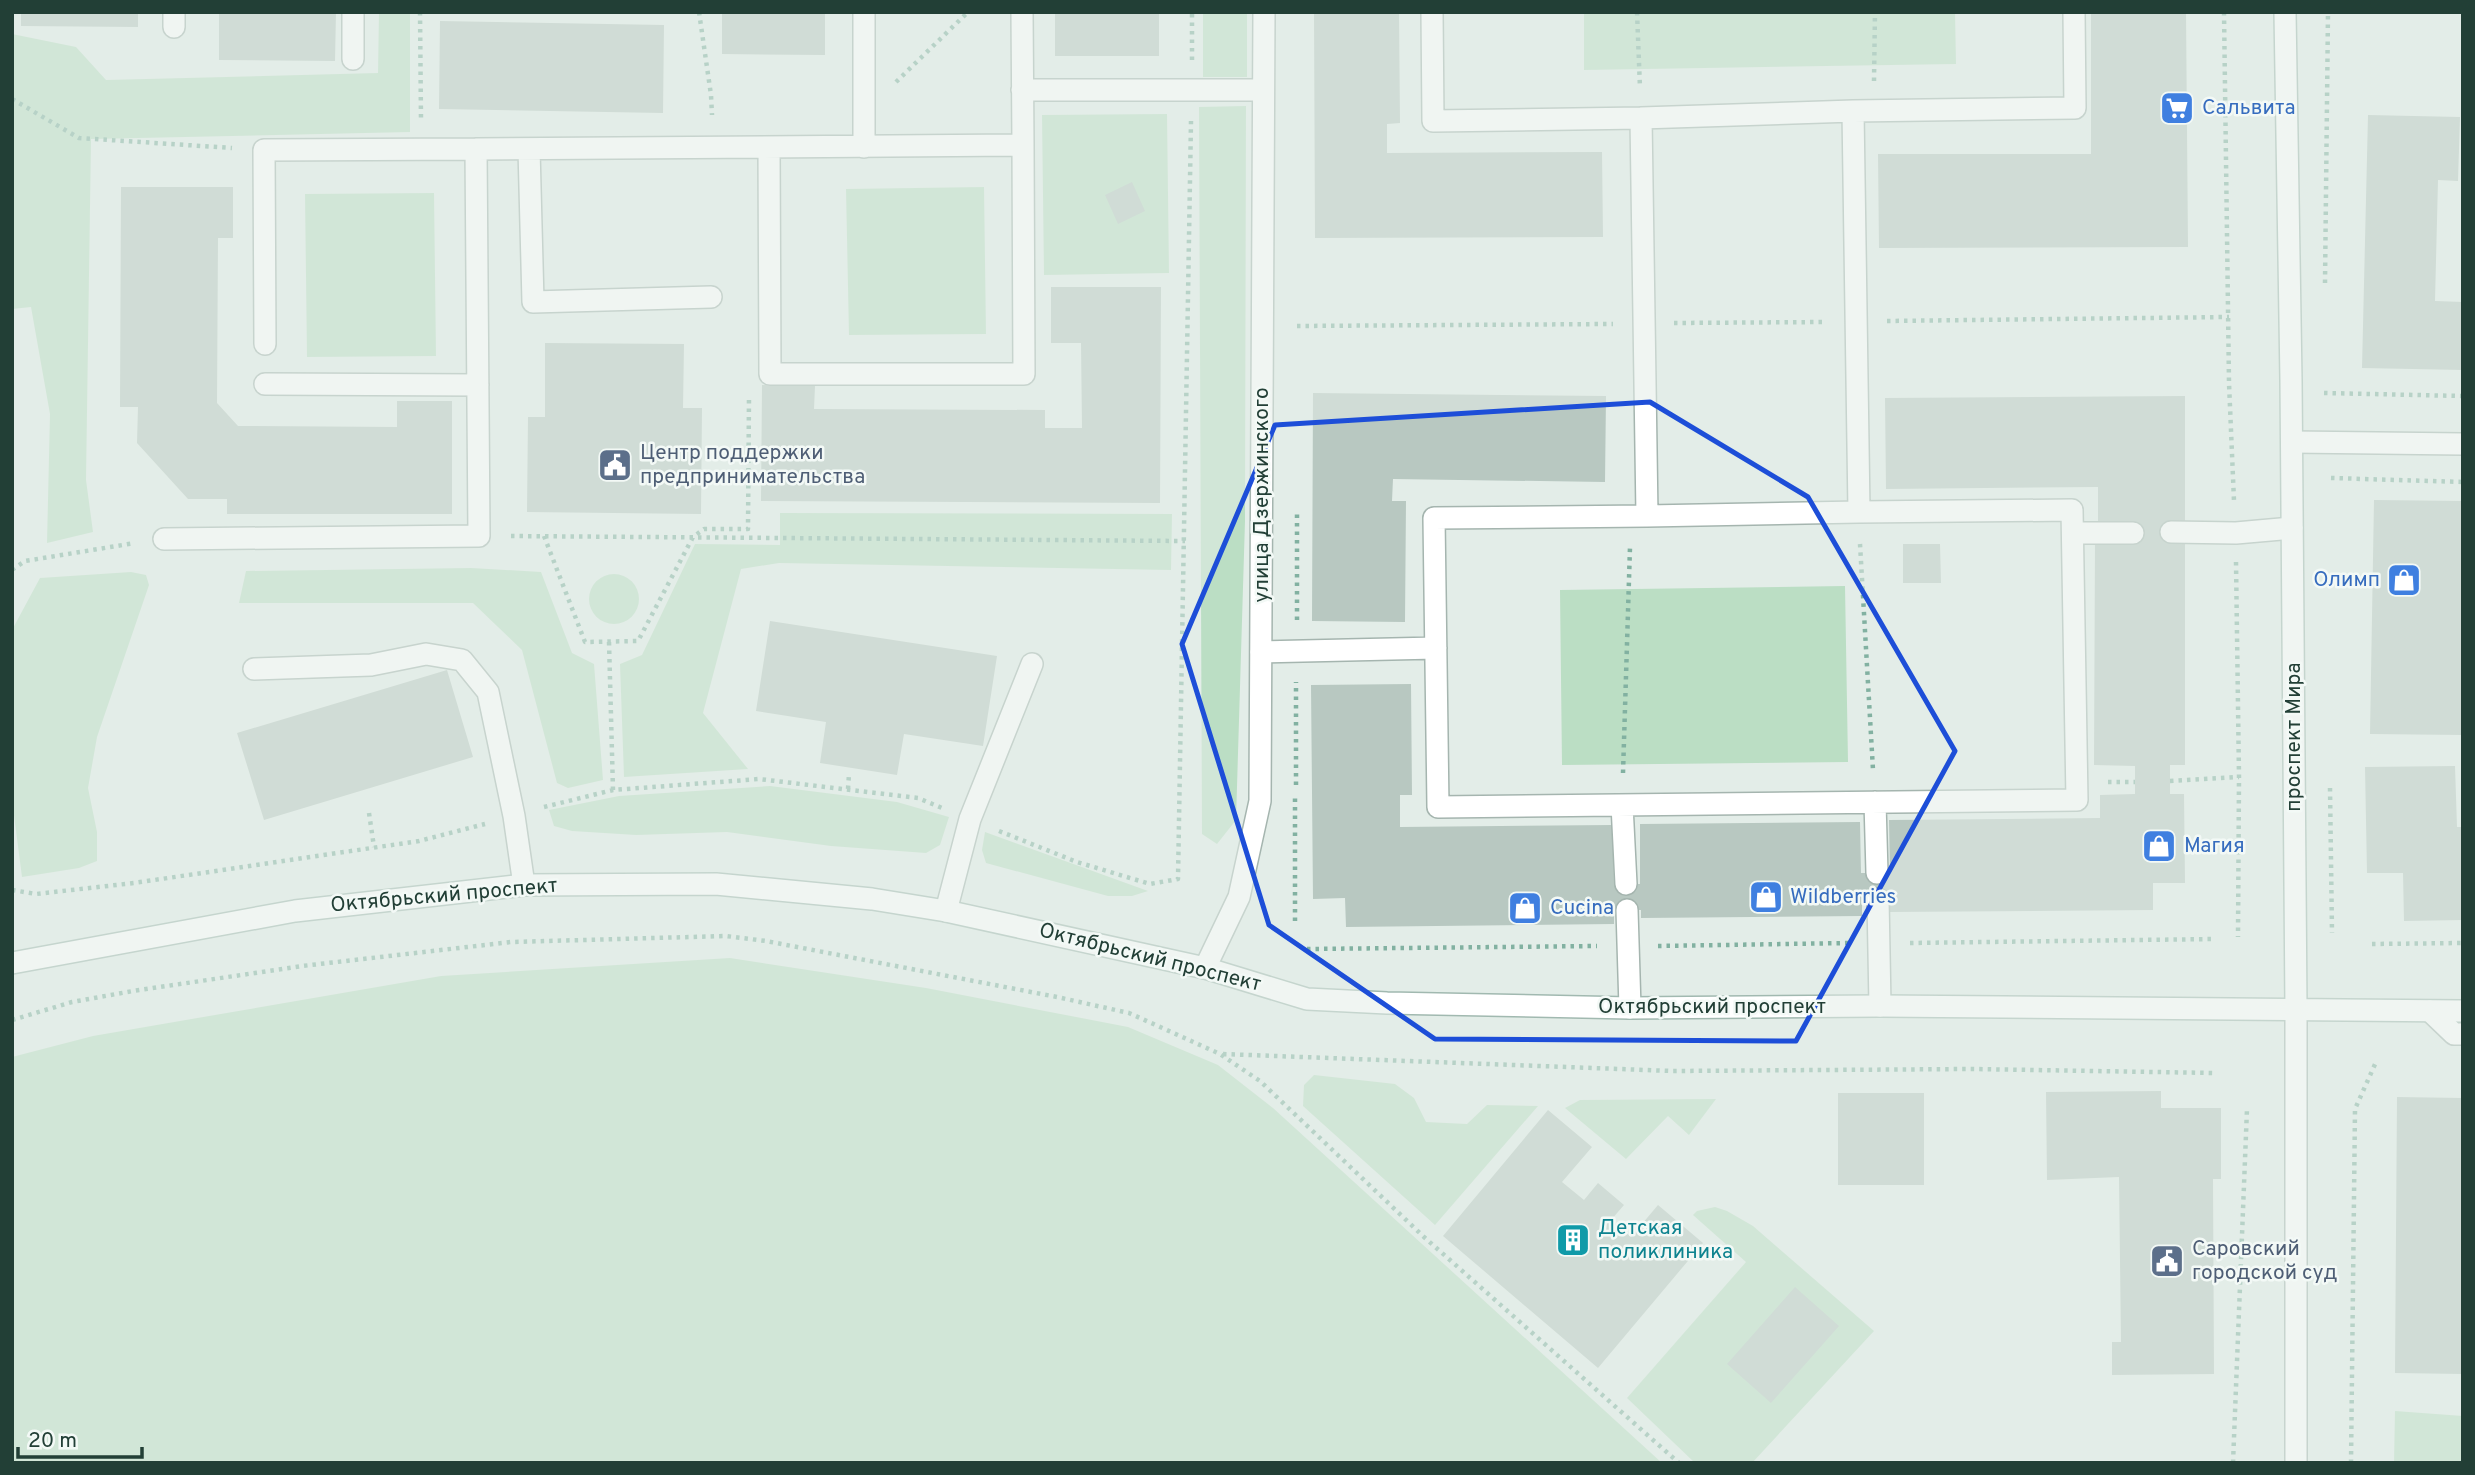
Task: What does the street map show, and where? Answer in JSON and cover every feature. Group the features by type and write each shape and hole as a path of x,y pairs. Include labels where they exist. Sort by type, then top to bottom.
{"street":[{"path":"353,12 353,59"},
{"path":"863,12 864,146"},
{"path":"769,147 770,374 1024,374 1022,12"},
{"name":"улица Дзержинского","path":"1205,968 1239,897 1260,801 1264,12"},
{"path":"1432,12 1433,121 1641,118 1863,110 2075,108 2074,12"},
{"name":"проспект Мира","path":"2285,12 2296,1009 2296,1463"},
{"path":"1022,90 1264,90"},
{"path":"1859,512 1856,321 1863,110"},
{"path":"1639,516 1644,323 1641,118"},
{"path":"265,344 264,150 1023,145"},
{"path":"164,539 479,536 476,149"},
{"path":"529,149 533,302 711,297"},
{"path":"265,384 478,384"},
{"path":"2291,442 2463,444"},
{"path":"2072,510 2077,800 1438,807 1434,518 1859,512 2072,510"},
{"path":"2171,532 2236,533 2292,528"},
{"path":"2073,533 2133,533"},
{"path":"1261,652 1436,648"},
{"path":"254,669 371,665 426,654 461,660 488,692 514,816 524,885"},
{"path":"946,911 970,819 1032,664"},
{"path":"1875,802 1877,873"},
{"path":"1622,805 1626,884"},
{"name":"Октябрьский проспект","path":"12,962 295,911 524,885 716,884 872,899 946,911 1205,968 1307,999 1630,1007 1880,1006 2463,1011"},
{"path":"1878,898 1880,1006"},
{"path":"1627,910 1630,1007"},
{"path":"2430,1011 2454,1034 2463,1034"}],"path":[{"path":"421,12 421,93"},
{"path":"699,12 711,95 713,147"},
{"path":"864,114 968,12"},
{"path":"12,890 36,894 134,883 419,841 613,790 759,779 918,798 1077,862 1150,884 1178,878 1192,12"},
{"path":"1637,12 1641,118"},
{"path":"1863,110 1875,12"},
{"path":"2224,12 2229,383 2236,533 2238,937"},
{"path":"2325,284 2328,12"},
{"path":"12,99 79,138 264,150"},
{"path":"1297,326 2230,317"},
{"path":"544,536 585,642 638,641 693,537 704,529 748,529 749,374 770,374"},
{"path":"2323,379 2323,393 2463,396"},
{"path":"2325,478 2463,482"},
{"path":"1859,512 1875,802"},
{"path":"1622,805 1639,516"},
{"path":"479,536 1185,541"},
{"path":"12,570 25,561 164,539"},
{"path":"609,642 613,790"},
{"path":"848,789 849,774"},
{"path":"2170,780 2239,777"},
{"path":"369,813 374,847"},
{"path":"12,1020 72,1002 302,966 511,942 726,936 766,940 1129,1013 1220,1054 1261,1081 1424,1237 1679,1463"},
{"path":"1307,949 2214,939"},
{"path":"2372,944 2463,943"},
{"path":"1220,1054 1672,1071 1972,1069 2216,1073"},
{"path":"2351,1463 2355,1109 2376,1062"},
{"path":"2233,1463 2247,1109"}],"highlighted area":[{"path":"1650,402 1808,497 1955,751 1796,1041 1435,1039 1269,925 1182,644 1275,425"}],"green space":[{"path":"379,12 410,12 410,132 91,139 86,480 93,532 47,543 50,414 31,307 12,309 12,34 76,47 106,80 378,73"},
{"path":"1203,12 1247,12 1247,77 1203,77"},
{"path":"1584,12 1955,12 1956,64 1584,70"},
{"path":"1246,106 1245,521 1236,820 1217,844 1202,834 1199,107"},
{"path":"1167,114 1169,273 1044,275 1042,115"},
{"path":"984,187 986,334 849,335 846,189"},
{"path":"434,193 436,356 307,357 305,194"},
{"path":"780,513 1172,514 1171,570 779,563 741,569 703,713 748,769 624,777 620,664 642,655 695,544 780,545"},
{"path":"471,568 541,572 572,653 594,664 603,780 568,788 557,783 522,650 473,603 239,603 246,571"},
{"path":"131,572 146,575 149,585 97,737 88,788 97,832 97,861 79,868 22,877 12,800 12,630 40,578"},
{"path":"614,574 632,581 639,599 632,617 614,624 596,617 589,599 596,581"},
{"path":"1845,586 1848,762 1562,765 1560,590"},
{"path":"770,786 897,802 949,817 940,845 926,853 831,846 727,832 636,835 572,831 554,826 549,810 619,796"},
{"path":"985,832 1148,891 1132,896 1108,896 986,863 982,850"},
{"path":"730,958 926,988 1128,1027 1218,1065 1273,1108 1662,1463 12,1463 12,1057 93,1036 441,976"},
{"path":"1314,1075 1395,1084 1414,1098 1426,1122 1467,1124 1487,1105 1538,1106 1435,1225 1303,1106 1304,1085"},
{"path":"1716,1099 1689,1135 1668,1116 1626,1159 1565,1108 1580,1100"},
{"path":"1715,1207 1753,1226 1874,1331 1752,1463 1695,1463 1627,1398 1746,1262 1693,1215 1697,1211"},
{"path":"2395,1411 2463,1416 2463,1463 2394,1463"}],"building":[{"path":"21,12 138,12 138,27 21,26"},
{"path":"219,12 336,12 335,61 219,60"},
{"path":"722,12 825,12 825,55 722,54"},
{"path":"1055,12 1159,12 1159,56 1055,56"},
{"path":"1314,12 1399,12 1400,123 1387,124 1387,153 1602,152 1603,237 1315,238"},
{"path":"2091,12 2186,12 2188,247 1879,248 1878,154 2091,154"},
{"path":"440,21 664,25 663,113 439,109"},
{"path":"2368,115 2460,117 2458,181 2438,180 2435,301 2463,302 2463,370 2362,368"},
{"path":"1132,182 1145,211 1118,224 1105,195"},
{"path":"121,187 233,187 233,238 218,238 217,403 238,426 397,427 397,401 452,401 452,514 227,514 227,499 188,499 137,443 138,407 120,407"},
{"path":"1051,287 1161,287 1160,503 761,501 762,385 815,386 814,409 1045,410 1045,428 1082,428 1081,343 1051,343"},
{"name":"Центр поддержки предпринимательства","path":"545,343 684,344 683,408 702,408 701,514 527,512 528,417 545,417"},
{"path":"1313,393 1606,396 1605,482 1393,479 1392,501 1406,501 1405,622 1312,621"},
{"path":"2185,396 2185,765 2170,765 2170,794 2184,794 2185,883 2153,883 2153,910 1890,912 1890,899 1862,899 1862,916 1641,918 1641,910 1614,910 1614,924 1346,927 1345,898 1313,899 1311,685 1411,684 1412,795 1400,795 1400,827 1613,825 1614,884 1640,884 1640,824 1860,822 1861,873 1890,873 1889,820 2100,818 2100,795 2135,794 2135,766 2094,765 2095,542 2098,487 1886,489 1885,398"},
{"path":"2374,500 2463,501 2463,735 2370,734"},
{"path":"1903,544 1940,544 1941,583 1903,583"},
{"path":"770,621 997,656 983,746 904,734 897,775 820,763 826,722 756,711"},
{"path":"447,670 473,757 264,820 237,733"},
{"path":"2455,766 2457,827 2463,827 2463,920 2404,921 2403,873 2367,873 2365,767"},
{"name":"Саровский городской суд","path":"2161,1091 2161,1108 2221,1108 2221,1179 2213,1179 2214,1374 2112,1375 2112,1342 2121,1342 2119,1177 2047,1180 2046,1092"},
{"path":"1838,1093 1924,1093 1924,1185 1838,1185"},
{"path":"2397,1097 2463,1098 2463,1374 2395,1373"},
{"name":"Детская поликлиника","path":"1548,1110 1592,1147 1562,1182 1584,1200 1598,1183 1624,1205 1611,1220 1631,1237 1658,1205 1703,1243 1598,1368 1443,1236"},
{"path":"1795,1287 1839,1326 1771,1403 1727,1364"}],"place":[{"name":"Сальвита","path":"2177,108"},
{"name":"Центр поддержки предпринимательства","path":"615,465"},
{"name":"Олимп","path":"2404,580"},
{"name":"Магия","path":"2159,846"},
{"name":"Wildberries","path":"1766,897"},
{"name":"Cucina","path":"1525,908"},
{"name":"Детская поликлиника","path":"1573,1240"},
{"name":"Саровский городской суд","path":"2167,1261"}]}
